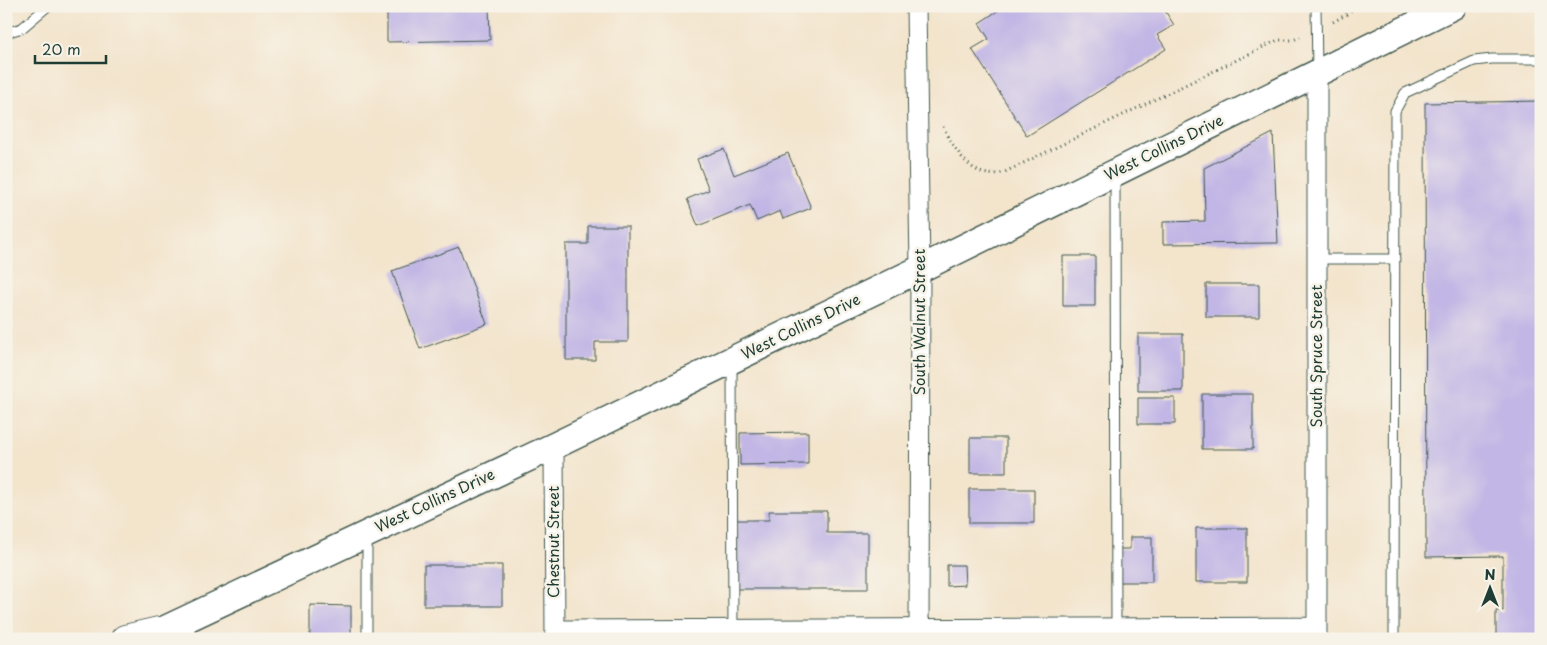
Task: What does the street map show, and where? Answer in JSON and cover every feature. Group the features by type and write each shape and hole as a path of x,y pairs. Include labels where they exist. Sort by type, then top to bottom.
{"main road":[{"name":"West Collins Drive","path":"152,635 185,629 367,533 554,446 920,269 1453,6"},
{"path":"125,639 152,635"}],"street":[{"name":"South Walnut Street","path":"916,6 920,269 919,634"},
{"name":"South Spruce Street","path":"1317,73 1317,633"},
{"name":"Chestnut Street","path":"554,446 555,635"},
{"path":"555,635 1317,633"}],"lane":[{"path":"6,33 22,28 48,6"},
{"path":"1316,6 1317,73"},
{"path":"1394,639 1395,111 1405,93 1474,61 1541,59"},
{"path":"1115,172 1116,633"},
{"path":"1317,260 1395,260"},
{"path":"732,360 733,634"},
{"path":"367,533 367,639"}],"path":[{"path":"943,126 970,167 982,173 995,176 1032,160 1278,40 1293,40 1316,31 1349,13 1354,6"}],"building":[{"path":"387,6 489,6 490,40 387,42"},
{"path":"1005,6 1162,6 1174,25 1157,35 1166,49 1027,136 972,49 989,39 979,23"},
{"path":"1541,101 1541,639 1496,639 1496,611 1503,611 1503,556 1426,557 1425,103"},
{"path":"1273,133 1278,243 1163,244 1163,222 1205,221 1204,168"},
{"path":"724,149 734,175 788,153 811,208 783,219 780,211 757,221 750,205 698,226 687,199 709,190 697,159"},
{"path":"588,226 628,226 628,342 595,342 595,360 566,360 566,244 588,244"},
{"path":"459,247 487,324 420,349 392,271"},
{"path":"1063,256 1095,256 1095,306 1063,306"},
{"path":"1206,284 1259,284 1259,317 1206,317"},
{"path":"1138,334 1183,334 1183,391 1138,391"},
{"path":"1202,394 1253,394 1253,449 1202,449"},
{"path":"1138,398 1175,398 1175,424 1138,424"},
{"path":"808,432 808,464 740,465 740,433"},
{"path":"970,438 1006,438 1006,473 970,473"},
{"path":"969,489 1034,489 1034,523 969,523"},
{"path":"769,511 827,511 827,533 868,533 868,589 737,589 737,520 769,520"},
{"path":"1196,528 1247,528 1247,582 1196,582"},
{"path":"1130,537 1152,537 1152,582 1118,582 1118,549 1130,549"},
{"path":"424,565 502,565 502,606 424,606"},
{"path":"947,565 964,565 965,585 947,586"},
{"path":"310,605 351,606 351,639 310,639"}]}
